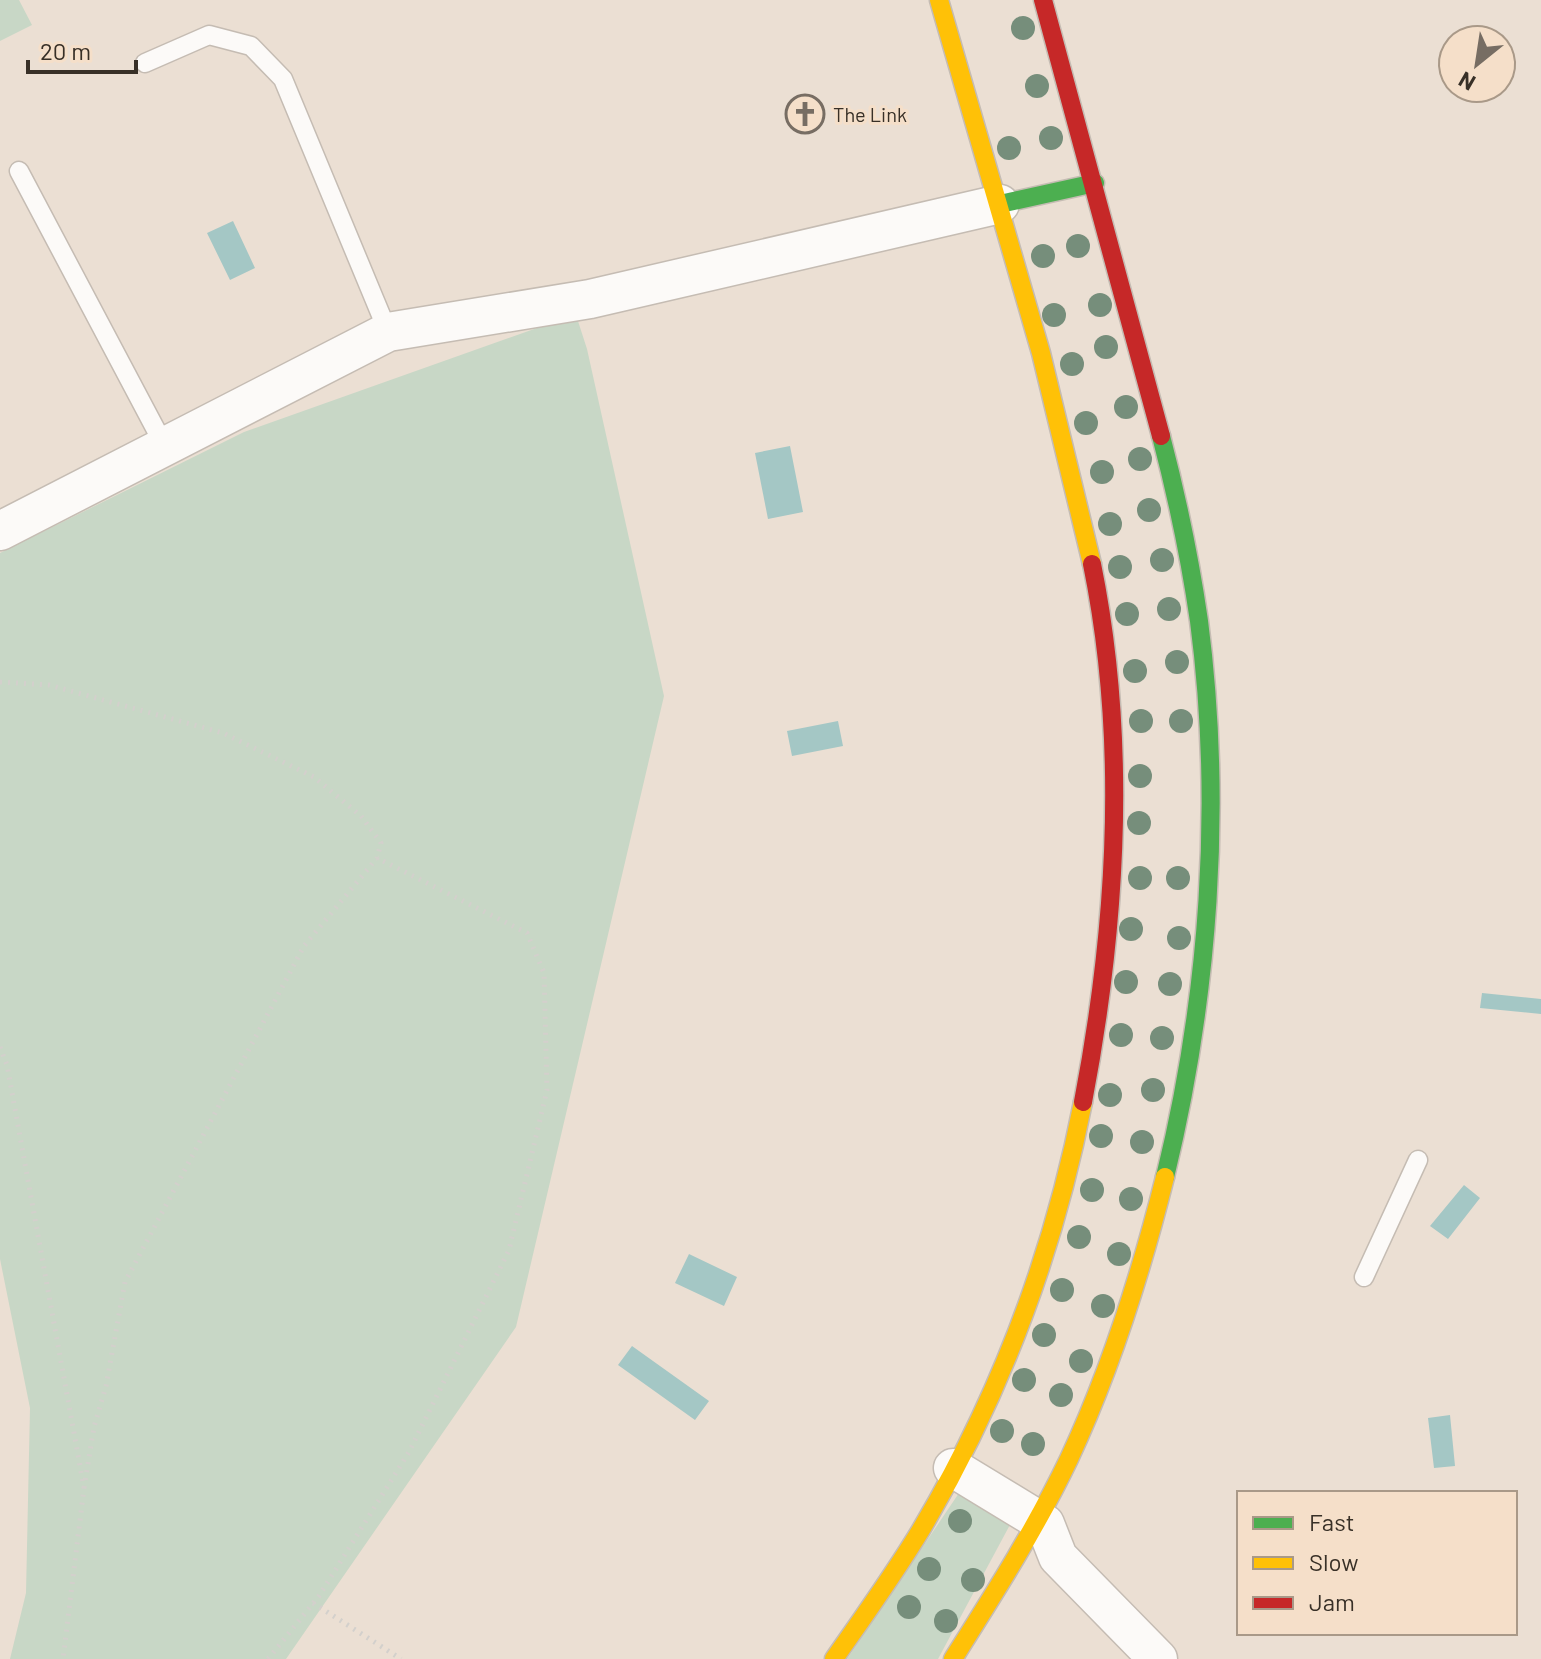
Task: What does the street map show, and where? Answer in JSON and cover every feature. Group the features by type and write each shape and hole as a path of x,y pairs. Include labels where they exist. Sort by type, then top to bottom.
{"street":[{"path":"834,1659 934,1507 985,1408 1018,1330 1043,1260 1065,1181 1095,1032 1107,922 1115,767 1110,679 1096,578 1068,458 1000,204 939,0"},
{"path":"953,1659 1037,1518 1079,1436 1128,1313 1170,1153 1193,1027 1208,884 1209,725 1197,610 1185,539 1166,454 1095,183 1043,0"},
{"path":"0,531 388,332 590,299 1095,183"},
{"path":"953,1468 1045,1524 1058,1557 1158,1659"}],"lane":[{"path":"145,63 209,35 251,46 283,79 388,332"},
{"path":"19,171 164,445"},
{"path":"1364,1277 1418,1160"}],"path":[{"path":"0,682 49,685 223,733 314,777 361,816 381,843 377,858 304,946 125,1282 106,1386 94,1427 63,1659"},
{"path":"268,1659 313,1603 409,1452 509,1250 547,1090 544,973 527,933 377,858"},
{"path":"0,1047 7,1065 84,1488"},
{"path":"313,1603 401,1659"}],"green space":[{"path":"0,0 19,0 32,25 0,41"},
{"path":"577,318 587,349 664,696 516,1327 286,1659 10,1659 26,1593 30,1408 0,1259 0,553 244,432 537,328"},
{"path":"959,1493 1012,1521 938,1659 847,1659"}],"water":[{"path":"233,221 255,268 230,280 207,233"},
{"path":"790,446 803,512 768,519 755,453"},
{"path":"838,721 843,746 792,756 787,731"},
{"path":"1482,993 1541,999 1541,1014 1480,1008"},
{"path":"1464,1185 1480,1198 1448,1239 1430,1226"},
{"path":"689,1254 737,1277 724,1306 675,1283"},
{"path":"632,1346 709,1401 695,1420 618,1365"},
{"path":"1450,1415 1455,1466 1434,1468 1428,1418"}],"traffic: fast":[{"path":"1000,204 1095,183"},
{"path":"1161,436 1183,528 1199,621 1210,760 1208,900 1201,970 1192,1040 1165,1177"}],"traffic: slow":[{"path":"939,0 1041,353 1092,564"},
{"path":"834,1659 922,1528 1000,1375 1057,1213 1083,1102"},
{"path":"953,1659 1029,1535 1084,1425 1124,1320 1165,1177"}],"traffic: jam":[{"path":"1043,0 1161,436"},
{"path":"1083,1102 1104,968 1114,833 1111,698 1092,564"}],"place":[{"name":"The Link","path":"805,114"}]}
